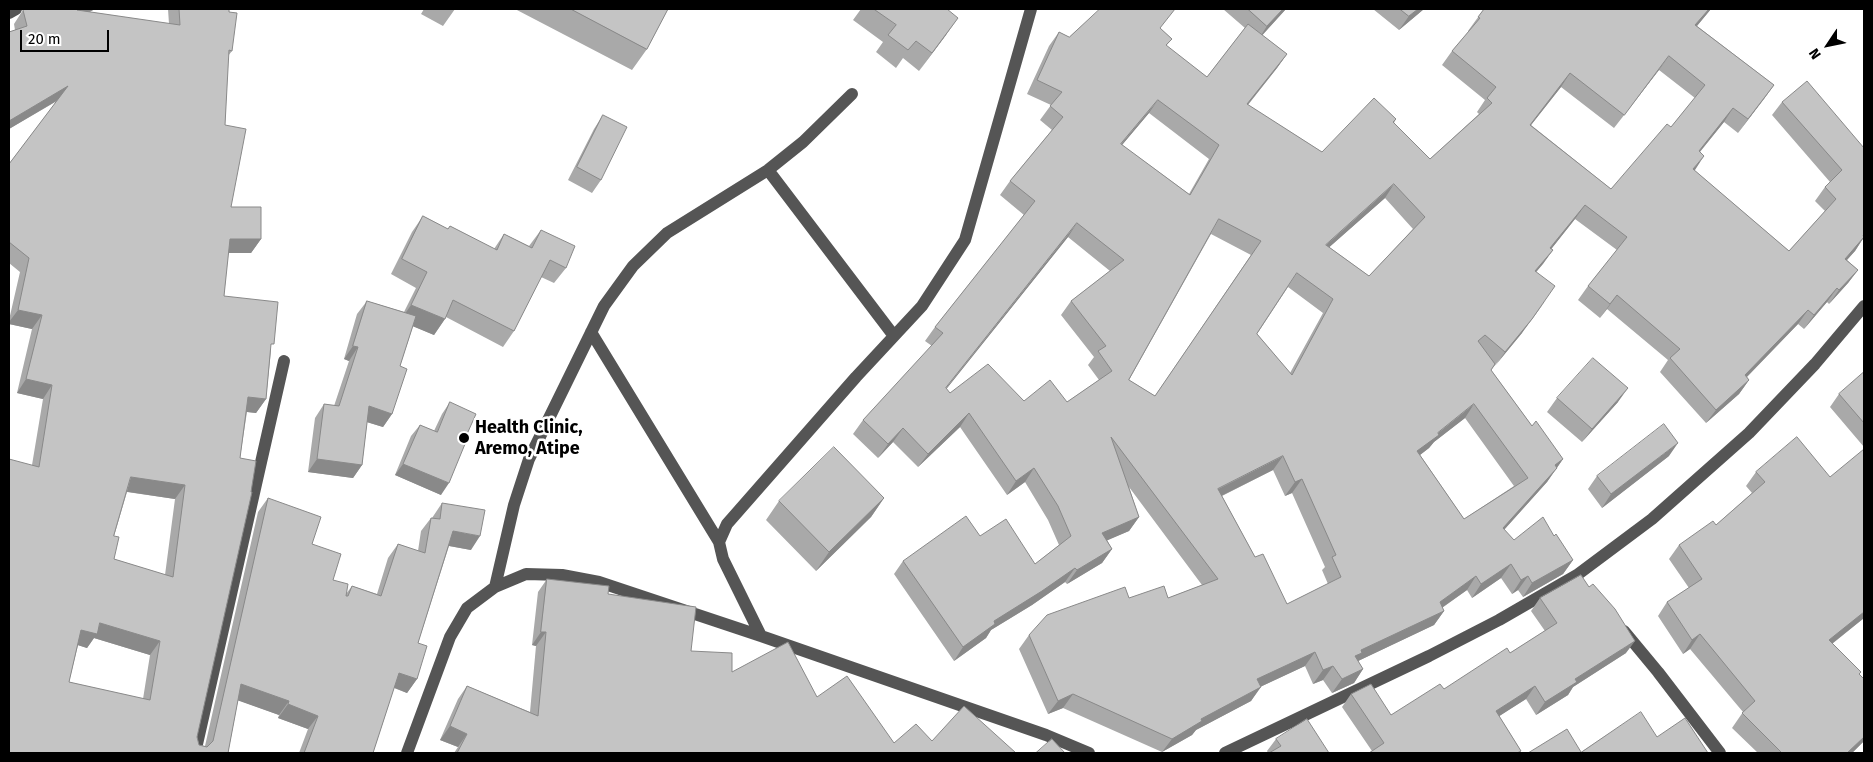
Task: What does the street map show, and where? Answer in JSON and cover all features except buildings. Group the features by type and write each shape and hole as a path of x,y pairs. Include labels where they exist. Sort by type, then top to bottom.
{"street":[{"path":"9,13 16,9"},
{"path":"719,542 727,524 856,377 922,306 965,240 1031,9"},
{"path":"495,586 514,505 530,459 604,306 632,266 667,233 768,170 803,142 852,94"},
{"path":"768,170 894,336"},
{"path":"1225,753 1429,656 1580,579 1652,520 1749,433 1815,364 1864,306"},
{"path":"591,332 719,542 723,559 761,636"},
{"path":"195,753 284,361"},
{"path":"407,753 450,637 467,608 495,586 526,574 562,575 599,582 1046,735 1089,753"},
{"path":"1614,620 1658,672 1720,753"}],"place":[{"name":"Health Clinic, Aremo, Atipe","path":"464,438"}]}
